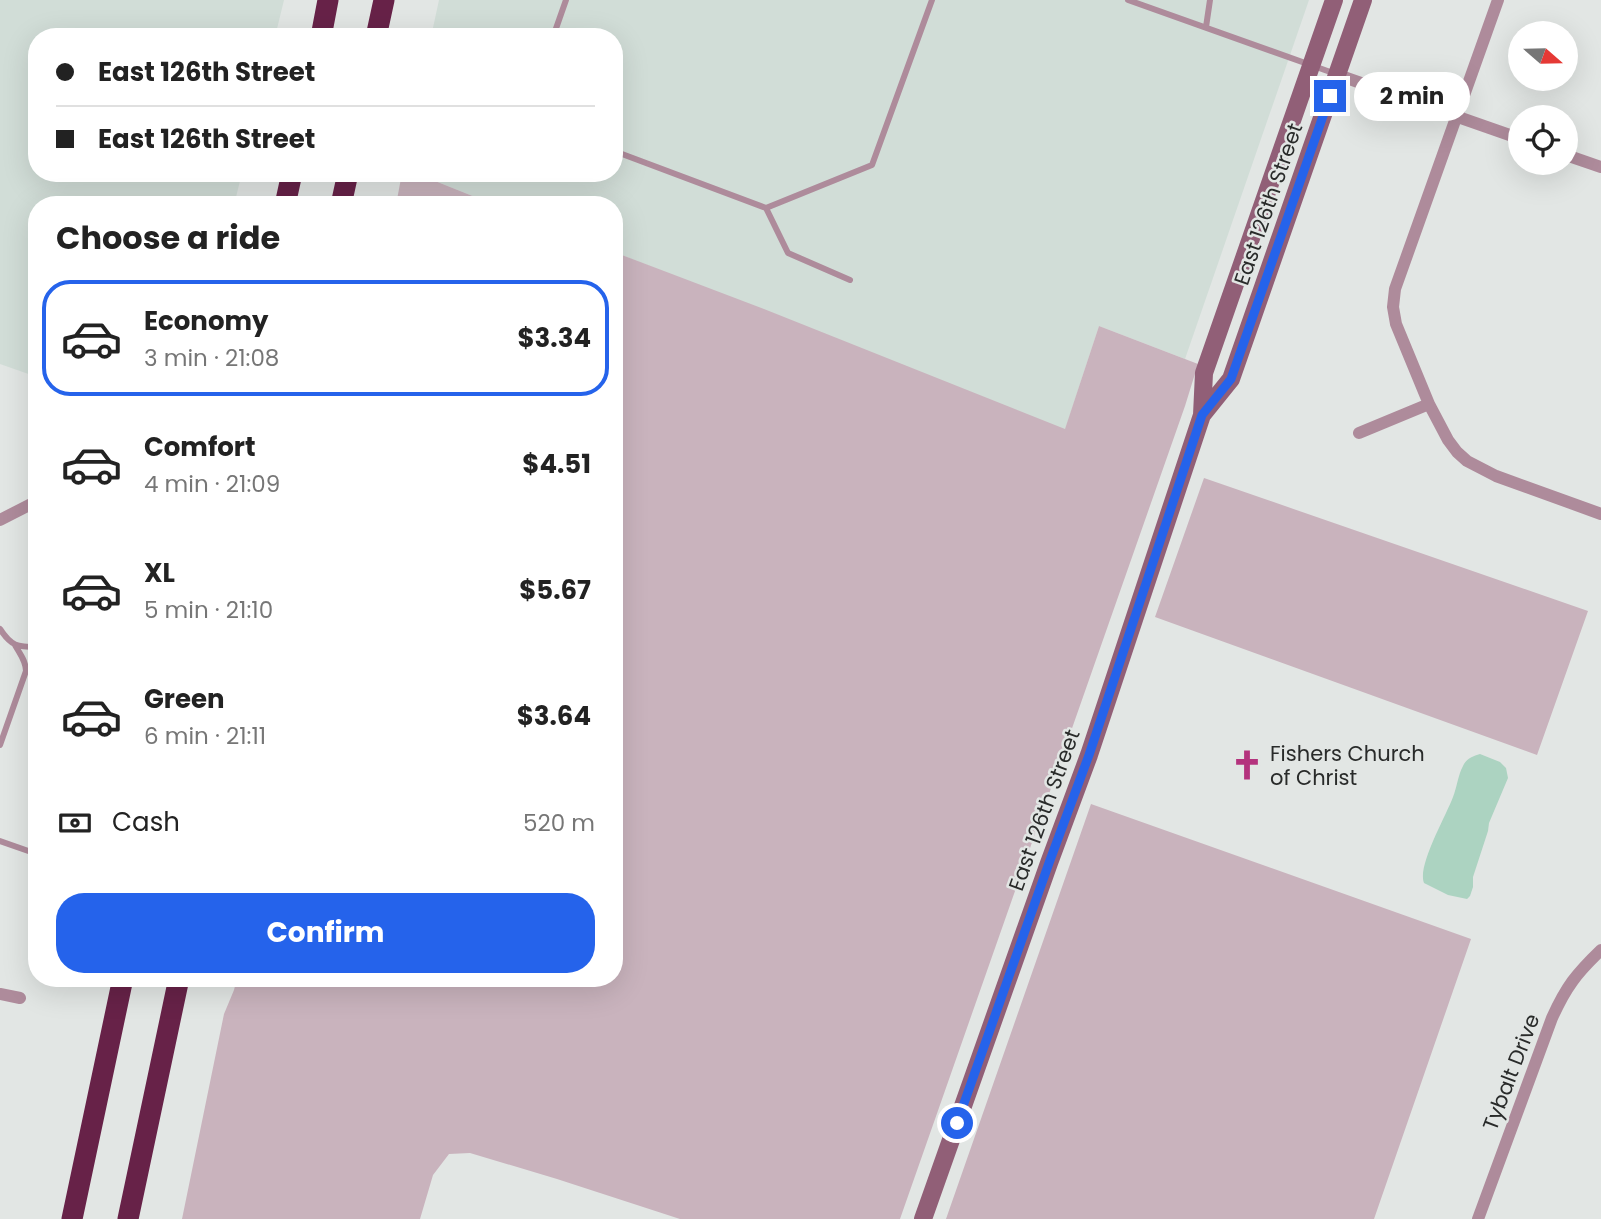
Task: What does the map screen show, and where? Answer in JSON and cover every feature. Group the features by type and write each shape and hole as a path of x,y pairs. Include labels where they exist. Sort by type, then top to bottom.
{"highway":[{"path":"322,28 328,0"},
{"path":"378,28 384,0"},
{"path":"72,1219 121,987"},
{"path":"128,1219 177,987"}],"main road":[{"name":"East 126th Street","path":"923,1219 1089,755 1202,415 1205,373 1334,0"},
{"name":"East 126th Street","path":"1202,415 1231,379 1363,0"}],"street":[{"path":"1498,0 1395,289 1393,307 1396,324 1429,404 1448,440 1467,461 1496,476 1601,514"},
{"path":"1338,75 1508,134"},
{"path":"1578,159 1601,167"},
{"path":"1359,433 1429,404"},
{"path":"0,520 28,506"},
{"name":"Tybalt Drive","path":"1480,1218 1564,991 1581,969 1601,950"},
{"path":"0,994 20,998"}],"lane":[{"path":"556,28 566,0"},
{"path":"623,154 766,208 872,165 932,0"},
{"path":"1128,0 1338,75"},
{"path":"1206,27 1210,0"},
{"path":"766,208 788,253 850,280"},
{"path":"0,629 7,641 28,647"},
{"path":"0,745 26,671 26,665 15,645"},
{"path":"0,841 28,851"}],"shaded area":[{"path":"0,0 284,0 277,28 28,28 28,182 240,182 236,196 28,196 28,374 0,364"},
{"path":"439,0 1309,0 1185,359 1099,326 1065,430 623,256 623,196 472,196 438,182 623,182 623,28 433,28"},
{"path":"400,182 438,182 472,196 398,196"},
{"path":"623,255 1065,429 1099,326 1198,364 900,1219 680,1219 470,1153 449,1154 433,1175 420,1219 182,1219 224,1014 235,987 623,987"},
{"path":"1204,478 1588,611 1537,755 1155,617"},
{"path":"1480,754 1500,762 1506,768 1508,778 1489,823 1473,877 1473,887 1467,899 1448,895 1424,883 1423,875 1428,853 1453,797 1461,770 1468,760"},
{"path":"1091,804 1471,939 1374,1219 946,1219"}],"place":[{"name":"Fishers Church of Christ","path":"1247,765"}],"route":[{"path":"957,1123 1089,755 1202,415 1231,379 1330,96"}]}
